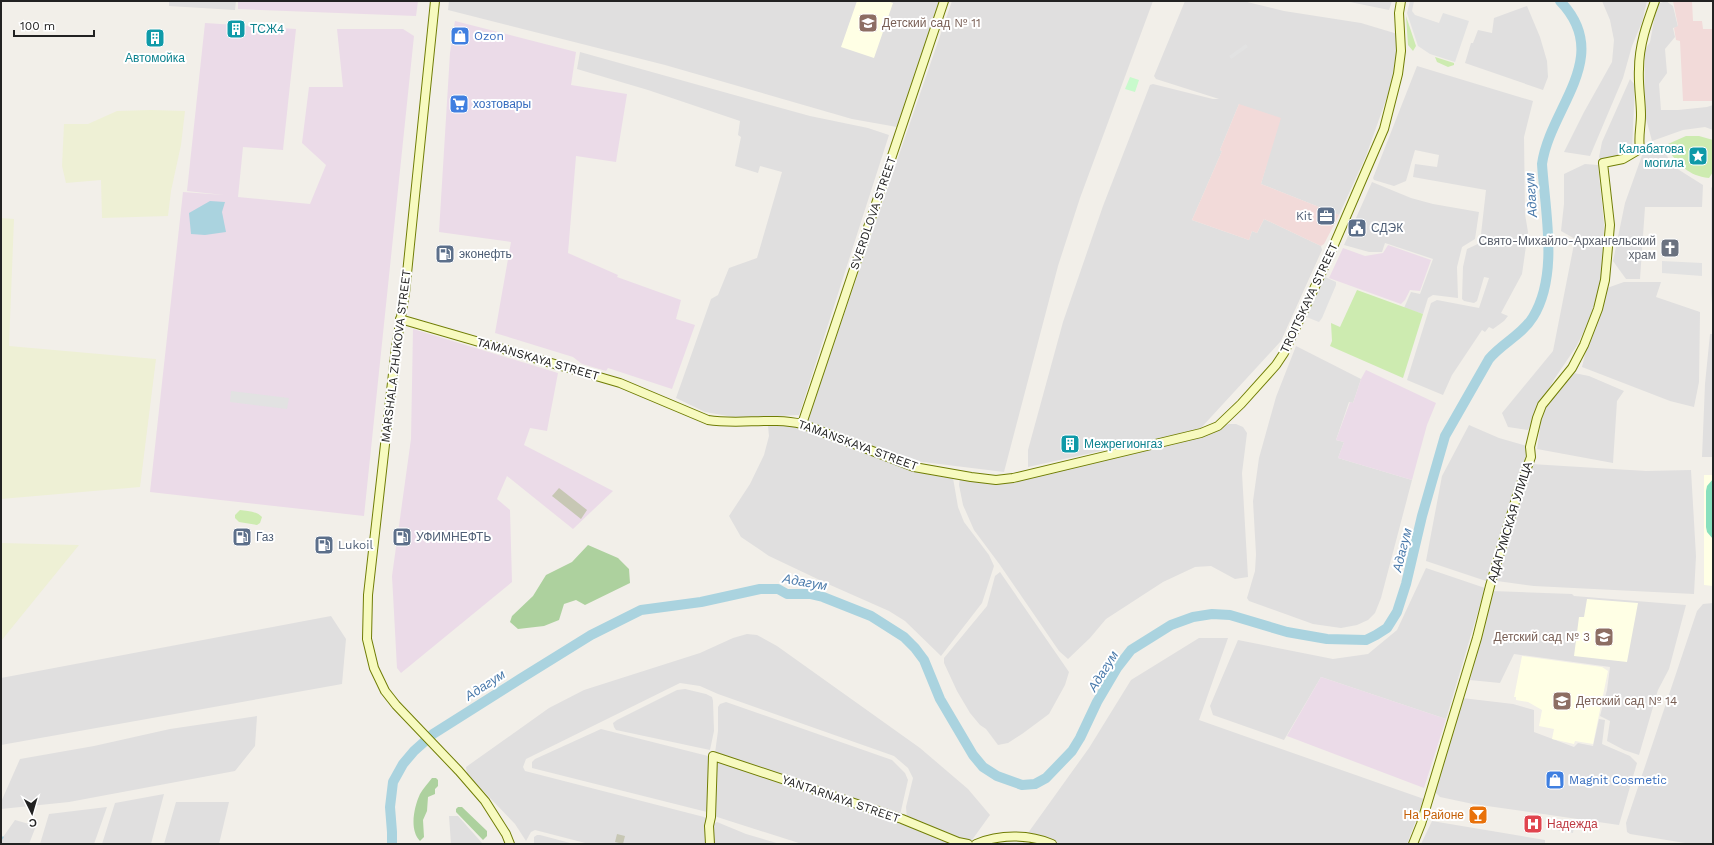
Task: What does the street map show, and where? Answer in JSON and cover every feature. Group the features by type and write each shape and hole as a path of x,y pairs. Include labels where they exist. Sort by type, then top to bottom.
{"main road":[{"name":"MARSHALA ZHUKOVA STREET","path":"435,1 405,293 400,319 367,619 367,639 374,668 380,682 396,705 485,801 506,834 510,844"},
{"name":"SVERDLOVA STREET","path":"802,424 944,1"},
{"name":"TROITSKAYA STREET","path":"1276,365 1284,352 1327,261 1384,129 1398,74 1401,51 1399,13 1401,1"},
{"name":"АДАГУМСКАЯ УЛИЦА","path":"1413,844 1421,824 1477,638 1490,586 1518,492 1531,457 1530,447 1537,418 1542,405 1572,368 1584,345 1598,309 1605,280 1610,225 1603,163 1623,158 1640,149 1638,140 1641,116 1639,69 1640,51 1647,23 1655,1"},
{"name":"TAMANSKAYA STREET","path":"400,319 620,383 708,420 722,422 787,420 802,424 914,467 971,477 1005,479 1201,433 1218,426 1241,404 1276,365"},
{"name":"YANTARNAYA STREET","path":"710,844 709,826 711,817 713,756 902,819 958,842 968,844"},
{"path":"976,844 994,838 1019,836 1033,838 1052,844"}],"shaded area":[{"path":"169,1 236,1 235,10 169,6"},
{"path":"238,1 418,1 416,16 238,9"},
{"path":"449,1 939,1 897,127 852,119 665,65 448,10"},
{"name":"Детский сад № 11","path":"857,1 887,1 893,3 874,58 841,47"},
{"path":"952,1 1153,1 1080,198 1058,266 1004,472 915,461 807,422"},
{"path":"1185,1 1243,1 1284,11 1361,23 1401,35 1398,66 1366,156 1339,215 1261,184 1268,159 1239,104 1220,150 1222,151 1192,220 1249,240 1252,231 1257,233 1264,219 1321,246 1322,250 1281,341 1200,429 1028,467 1028,450 1063,322 1103,206 1150,85 1153,84 1213,99 1219,99 1156,79 1154,76"},
{"path":"1345,1 1392,1 1389,10"},
{"path":"1410,1 1414,1 1412,11 1415,15 1439,23 1443,13 1469,21 1455,62 1430,54 1418,46 1407,13"},
{"path":"1602,1 1647,1 1642,22 1632,46 1623,78 1590,156 1564,152 1612,62 1614,40 1610,20"},
{"path":"1666,1 1673,6 1678,27 1673,28 1675,37 1665,49 1667,73 1659,84 1661,110 1678,110 1713,105 1713,130 1705,127 1683,130 1652,141 1644,111 1645,50 1650,42 1657,4"},
{"path":"1673,1 1692,1 1693,21 1702,21 1703,29 1713,29 1713,101 1683,101 1680,41 1676,40 1674,28 1678,26"},
{"path":"1527,6 1540,37 1547,61 1548,77 1543,90 1465,63 1471,43 1473,43 1478,30 1492,33 1494,18"},
{"path":"455,21 576,52 571,85 627,94 616,162 576,156 568,253 618,275 617,277 681,300 676,319 695,325 672,389 608,368 606,371 582,364 573,357 495,333 511,242 439,232 450,53"},
{"path":"205,23 296,29 283,150 243,147 238,197 310,204 326,165 302,143 309,87 343,87 337,29 403,29 414,36 364,516 150,492 183,192 224,195 187,191"},
{"path":"1246,44 1248,47 1231,59 1229,56"},
{"path":"580,52 810,116 868,128 889,135 799,415 739,418 705,412 676,398 711,299 718,295 729,268 757,258 782,172 760,166 758,173 735,166 741,137 738,135 740,121 648,90 577,69"},
{"path":"1417,66 1533,101 1524,137 1525,214 1528,232 1522,274 1501,313 1508,316 1493,329 1489,327 1485,332 1482,330 1452,375 1443,395 1407,380 1431,303 1437,300 1479,308 1489,278 1484,277 1477,301 1474,303 1464,301 1462,299 1463,267 1467,249 1480,243 1486,190 1413,177 1415,164 1437,167 1439,155 1415,150 1406,181 1394,186 1374,180 1373,178"},
{"path":"1630,79 1635,85 1632,149 1623,154 1601,160 1599,157 1602,142"},
{"path":"1239,104 1281,118 1261,184 1339,215 1324,244 1321,246 1264,219 1257,233 1252,231 1249,240 1192,220 1222,151 1220,150"},
{"path":"117,111 185,111 181,145 171,191 168,216 102,218 101,180 66,183 62,166 64,124 88,124"},
{"path":"1654,146 1664,152 1676,168 1703,185 1702,207 1645,207 1640,279 1626,279 1613,261 1625,203 1644,150"},
{"path":"1585,164 1598,165 1604,224 1602,277 1591,317 1576,347 1555,378 1538,408 1528,430 1508,427 1502,413 1553,351 1575,239 1561,231 1564,204 1564,174"},
{"path":"1372,182 1411,198 1433,204 1479,212 1475,239 1462,247 1457,267 1458,298 1433,295 1428,298 1423,314 1404,308 1411,292 1420,294 1433,259 1385,243 1382,252 1369,252 1344,245"},
{"path":"1713,186 1713,315 1711,293 1711,188"},
{"path":"1,218 14,219 9,346 156,359 140,487 1,499"},
{"path":"1388,245 1431,260 1420,291 1410,290 1405,300 1401,304 1329,278 1343,248 1365,256 1383,253"},
{"path":"1662,261 1702,263 1702,276 1662,273"},
{"path":"1323,276 1336,282 1336,285 1319,322 1304,316"},
{"path":"1624,282 1661,282 1656,297 1700,312 1699,382 1694,407 1670,401 1582,367 1590,334 1607,288"},
{"path":"413,329 558,373 547,431 530,428 524,445 613,491 573,529 507,476 497,499 510,510 512,582 401,673 397,668 392,576 411,439"},
{"path":"1710,334 1713,334 1713,457 1702,457 1705,384"},
{"path":"1296,346 1361,379 1353,403 1349,402 1336,440 1344,442 1338,458 1412,480 1381,598 1375,613 1368,620 1357,625 1341,628 1313,624 1249,601 1247,598 1255,571 1256,554 1253,501 1259,458 1276,397"},
{"path":"1366,370 1436,403 1427,425 1412,480 1338,458 1344,442 1336,440 1350,402 1353,403 1361,379"},
{"path":"1574,373 1589,376 1624,391 1617,401 1613,463 1537,449 1543,408"},
{"path":"231,391 289,398 287,409 230,402"},
{"path":"1229,424 1236,424 1243,427 1247,433 1242,473 1248,577 1235,579 1211,566 1195,567 1163,582 1106,619 1090,638 1068,659 1059,651 974,530 963,505 959,485 960,478 994,482"},
{"path":"794,425 901,466 953,478 958,507 964,522 989,555 994,566 982,603 941,656 905,621 889,611 769,556 741,537 729,516 750,484 764,455 769,436 768,426"},
{"path":"1469,425 1499,438 1530,447 1495,549 1486,581 1426,561 1442,476"},
{"path":"1531,464 1646,471 1691,470 1696,556 1694,594 1534,586 1497,581"},
{"path":"1704,475 1713,475 1713,586 1704,585"},
{"path":"559,488 587,510 581,519 552,496"},
{"path":"1,543 79,545 1,641"},
{"path":"1426,568 1485,588 1446,719 1321,677 1284,740 1213,715 1210,706 1238,640 1333,659 1368,654 1397,630"},
{"path":"1000,572 1069,672 1065,685 1049,714 1008,743 998,745 986,729 980,725 970,713 957,691 944,663 944,658 987,606 995,576"},
{"path":"1492,591 1572,594 1574,596 1686,605 1669,669 1658,690 1639,755 1624,750 1607,741 1610,721 1600,716 1607,690 1610,667 1514,654 1500,683 1470,680"},
{"name":"Детский сад № 3","path":"1587,599 1638,603 1627,662 1574,656 1579,617 1584,617"},
{"path":"1713,603 1713,844 1691,844 1630,834 1627,832 1626,823 1697,611 1703,604"},
{"path":"331,616 346,639 342,684 1,745 1,678"},
{"path":"747,634 757,635 777,646 920,748 968,789 990,815 972,840 963,840 907,819 906,807 913,778 908,768 894,756 718,694 700,686 680,683 526,759 523,767 525,771 704,817 707,819 707,844 589,844 535,830 531,832 526,841 515,824 467,774 466,767 549,708 584,690 700,653 733,638"},
{"path":"1199,638 1228,638 1199,720 1424,799 1407,844 1060,844 1028,833 1089,748 1131,680"},
{"name":"Детский сад № 14","path":"1522,656 1602,667 1608,671 1593,744 1575,741 1574,744 1552,739 1554,729 1539,726 1542,710 1528,702 1516,700 1516,697 1514,697"},
{"path":"1321,677 1446,719 1424,788 1287,736"},
{"path":"685,689 712,697 714,731 710,750 616,730 614,727 613,723 617,720 677,690"},
{"path":"1462,698 1513,704 1534,710 1534,732 1574,747 1578,743 1593,746 1599,719 1605,720 1602,744 1630,756 1637,763 1619,825 1473,804 1440,797 1436,793 1436,786"},
{"path":"726,702 892,760 905,773 908,780 900,815 715,753 718,731 718,707 720,704"},
{"path":"257,716 255,746 235,771 69,802 1,809 1,802 20,759 94,746 170,729"},
{"path":"601,729 708,756 710,764 709,810 707,812 532,768 532,762 535,759"},
{"path":"719,761 949,840 950,843 802,844 714,816 715,763"},
{"path":"164,794 151,844 102,844 115,803"},
{"path":"176,802 229,802 219,844 164,844"},
{"path":"107,807 94,844 40,844 49,814"},
{"path":"449,816 458,816 483,844 451,844"},
{"path":"15,820 36,826 29,844 1,844 1,840"},
{"path":"1432,821 1545,840 1545,844 1421,844"},
{"path":"717,822 746,834 780,844 712,844 712,825"},
{"path":"1558,824 1574,827 1573,833 1557,830"},
{"path":"617,834 625,836 623,844 615,842"},
{"path":"537,835 574,844 534,844 534,837"}],"green space":[{"path":"1406,16 1416,46 1413,51 1408,45"},
{"path":"1435,57 1454,63 1454,65 1448,67 1437,62"},
{"path":"1130,77 1139,80 1135,92 1125,89"},
{"path":"1686,136 1699,136 1713,140 1713,172 1709,178 1695,175 1684,168 1666,148 1668,144"},
{"path":"1357,290 1423,314 1403,378 1330,346 1332,341 1331,323 1340,327"},
{"path":"1713,479 1713,539 1707,532 1706,527 1706,491 1707,486"},
{"path":"240,510 260,515 262,517 260,523 257,525 239,522 235,518 235,515"},
{"path":"588,545 618,558 629,569 630,583 585,605 576,600 564,604 559,620 544,626 518,629 510,622 512,616 533,596 546,575 572,562"},
{"path":"432,778 436,778 438,780 438,786 435,789 435,794 428,797 427,811 423,820 424,837 420,841 415,831 414,812 420,794"},
{"path":"458,807 462,807 487,831 487,836 483,840 456,812"}],"water":[{"path":"210,201 225,202 222,212 226,232 205,235 191,234 189,213"}],"waterway":[{"name":"Адагум","path":"392,844 390,807 393,782 403,764 414,751 433,734 520,679 591,635 641,610 701,602 760,589 778,589 787,594 810,594 823,597 871,616 904,637 924,660 940,699 973,755 983,767 997,776 1022,785 1035,784 1046,778 1072,751 1080,738 1097,702 1117,668 1131,650 1171,625 1193,617 1212,614 1230,615 1287,632 1327,639 1366,640 1387,628 1397,612 1406,584 1422,516 1445,436 1489,359 1494,353 1518,334 1533,317 1541,300 1546,282 1548,242 1542,164 1547,143 1574,82 1580,62 1581,42 1575,22 1560,1"}],"place":[{"name":"Детский сад № 11","path":"868,23"},
{"name":"ТСЖ4","path":"236,29"},
{"name":"Ozon","path":"460,36"},
{"name":"Автомойка","path":"155,38"},
{"name":"хозтовары","path":"459,104"},
{"name":"Калабатова могила","path":"1698,156"},
{"name":"Kit","path":"1326,216"},
{"name":"СДЭК","path":"1357,228"},
{"name":"Свято-Михайло-Архангельский храм","path":"1670,248"},
{"name":"эконефть","path":"445,254"},
{"name":"Межрегионгаз","path":"1070,444"},
{"name":"Газ","path":"242,537"},
{"name":"УФИМНЕФТЬ","path":"402,537"},
{"name":"Lukoil","path":"324,545"},
{"name":"Детский сад № 3","path":"1604,637"},
{"name":"Детский сад № 14","path":"1562,701"},
{"name":"Magnit Cosmetic","path":"1555,780"},
{"name":"На Районе","path":"1478,815"},
{"name":"Надежда","path":"1533,824"}]}
